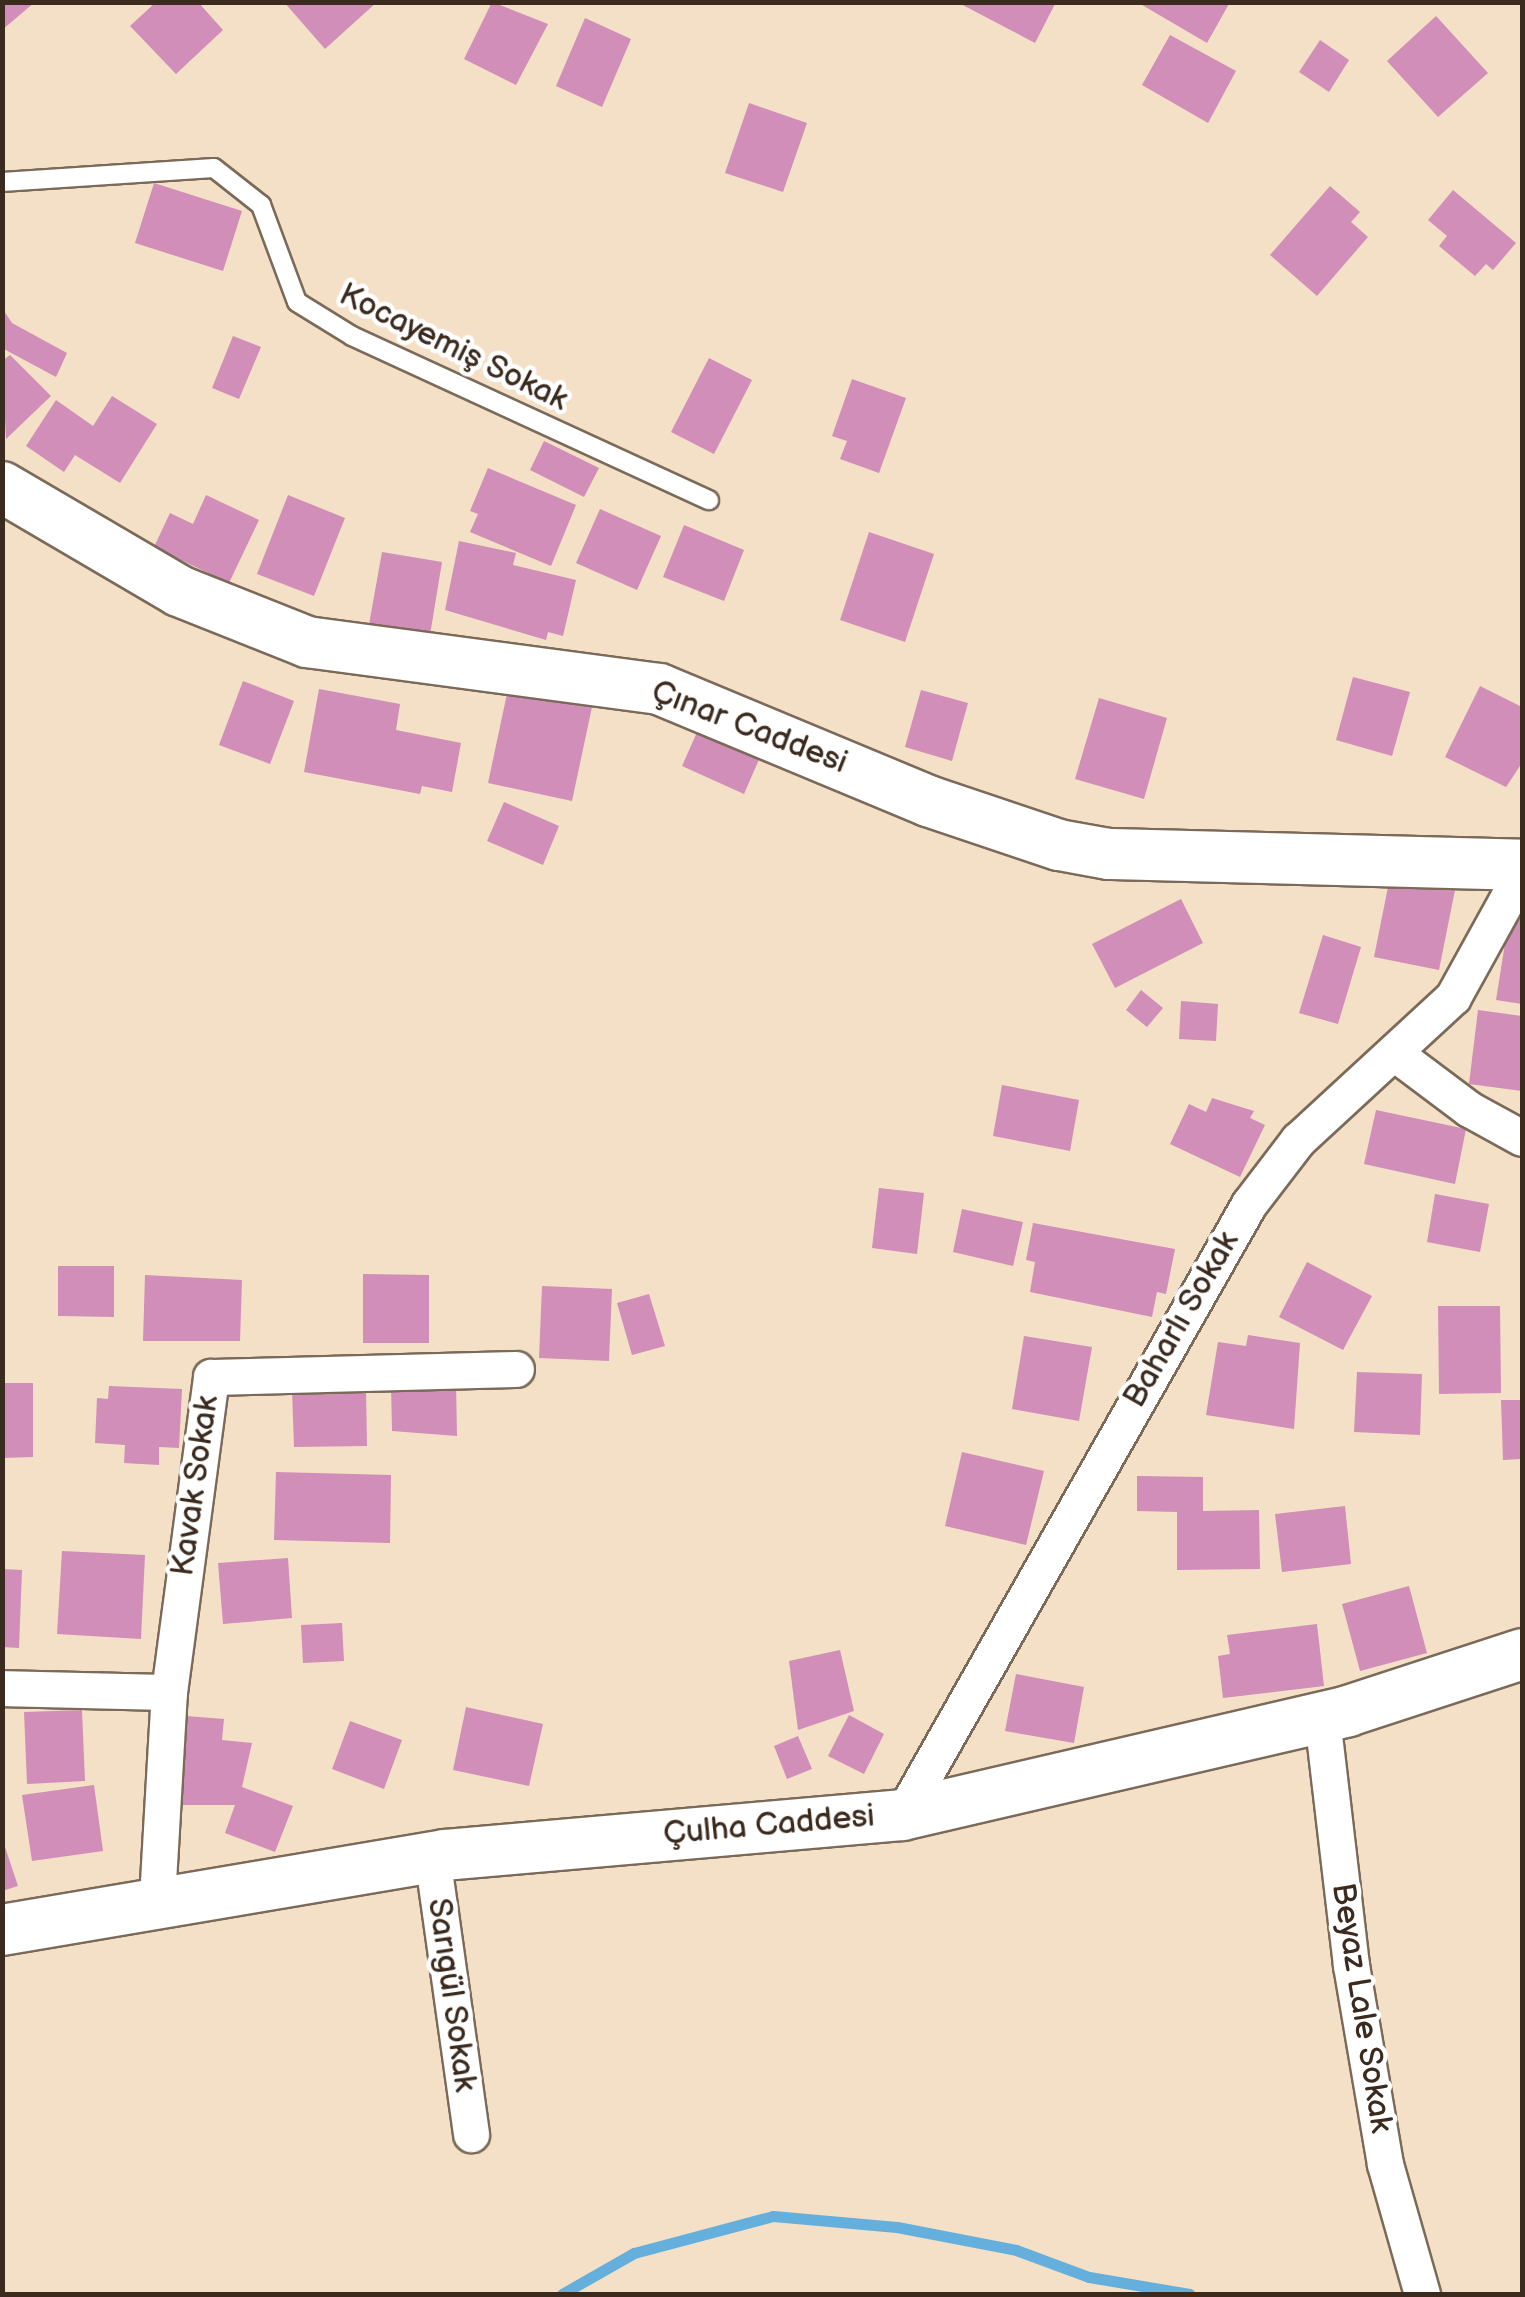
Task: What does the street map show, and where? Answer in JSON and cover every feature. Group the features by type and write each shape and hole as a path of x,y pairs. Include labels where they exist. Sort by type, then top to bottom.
{"street":[{"name":"Çınar Caddesi","path":"2,487 179,591 307,642 659,689 928,800 1059,845 1126,855 1522,868"},
{"name":"Baharlı Sokak","path":"902,1815 1249,1204 1298,1140 1397,1055 1474,968 1522,868"},
{"path":"1397,1055 1469,1108 1522,1138"},
{"name":"Kavak Sokak","path":"157,1899 169,1692 211,1377 516,1368"},
{"name":"Çulha Caddesi","path":"2,1930 157,1899 432,1856 902,1815 1322,1718 1522,1654"},
{"path":"2,1688 169,1692"},
{"name":"Beyaz Lale Sokak","path":"1322,1718 1351,1965 1382,2146 1422,2294"},
{"name":"Sarıgül Sokak","path":"432,1856 471,2134"}],"lane":[{"name":"Kocayemiş Sokak","path":"2,182 214,168 261,205 297,302 352,336 709,500"}],"building":[{"path":"2,2 35,2 2,30"},
{"path":"156,2 198,2 223,30 176,74 130,26"},
{"path":"284,2 377,2 325,49"},
{"path":"492,2 548,24 516,85 464,59"},
{"path":"957,2 1056,2 1035,43"},
{"path":"1137,2 1230,2 1207,43"},
{"path":"1436,16 1488,73 1438,117 1387,61"},
{"path":"585,18 631,39 602,107 556,86"},
{"path":"1170,35 1236,71 1208,123 1142,85"},
{"path":"1320,40 1349,60 1329,92 1299,72"},
{"path":"749,103 807,123 783,192 725,173"},
{"path":"154,183 242,211 223,271 135,243"},
{"path":"1330,186 1360,212 1351,222 1368,237 1317,296 1270,255"},
{"path":"1453,190 1516,243 1493,270 1486,264 1475,276 1439,246 1447,236 1428,220"},
{"path":"2,308 12,323 67,353 56,377 2,348"},
{"path":"233,336 261,347 239,399 212,388"},
{"path":"10,355 51,396 6,439 2,361"},
{"path":"709,358 752,380 714,454 671,432"},
{"path":"852,379 906,398 879,473 840,459 847,441 832,436"},
{"path":"112,396 157,424 120,483 75,455 64,472 26,446 56,400 93,426"},
{"path":"544,441 599,468 584,497 530,470"},
{"path":"488,468 576,505 551,566 470,532 478,514 470,511"},
{"path":"206,495 259,520 229,583 154,547 170,513 193,524"},
{"path":"288,495 345,518 314,596 257,574"},
{"path":"600,509 661,536 637,590 576,563"},
{"path":"684,525 744,550 724,601 663,577"},
{"path":"869,532 934,554 905,642 840,620"},
{"path":"459,541 516,553 513,565 576,580 563,636 548,632 546,640 445,610"},
{"path":"382,552 442,562 429,641 368,630"},
{"path":"1353,677 1410,692 1392,756 1336,740"},
{"path":"243,681 294,701 270,764 219,745"},
{"path":"1480,686 1522,707 1522,763 1506,787 1445,757"},
{"path":"319,689 400,704 396,730 461,743 452,792 422,786 420,794 304,772"},
{"path":"508,689 592,707 572,801 488,783"},
{"path":"921,690 968,703 952,761 905,747"},
{"path":"1099,698 1167,718 1144,799 1075,779"},
{"path":"702,721 764,748 744,794 682,766"},
{"path":"504,802 559,826 543,865 487,841"},
{"path":"1390,877 1455,890 1439,970 1374,957"},
{"path":"1181,899 1203,943 1115,988 1092,944"},
{"path":"1509,918 1522,920 1522,1004 1496,1000"},
{"path":"1323,935 1361,947 1338,1024 1299,1013"},
{"path":"1141,990 1163,1008 1147,1027 1126,1010"},
{"path":"1181,1001 1218,1004 1216,1041 1179,1039"},
{"path":"1478,1010 1522,1016 1522,1091 1469,1084"},
{"path":"1002,1085 1079,1100 1070,1151 993,1136"},
{"path":"1212,1098 1254,1111 1250,1118 1265,1125 1240,1177 1170,1144 1189,1104 1206,1112"},
{"path":"1376,1110 1466,1129 1455,1184 1364,1164"},
{"path":"879,1188 924,1193 917,1254 872,1248"},
{"path":"1435,1194 1489,1204 1480,1252 1427,1242"},
{"path":"962,1209 1023,1222 1013,1266 953,1252"},
{"path":"1033,1223 1175,1249 1166,1294 1157,1292 1152,1317 1030,1292 1035,1262 1026,1260"},
{"path":"1307,1262 1372,1296 1343,1350 1279,1317"},
{"path":"58,1266 114,1266 114,1317 58,1316"},
{"path":"363,1274 429,1275 429,1343 363,1343"},
{"path":"145,1275 242,1280 240,1341 143,1341"},
{"path":"542,1286 612,1289 609,1361 539,1358"},
{"path":"649,1294 665,1346 632,1355 617,1303"},
{"path":"1438,1306 1500,1306 1501,1393 1439,1394"},
{"path":"1248,1335 1300,1343 1294,1429 1206,1415 1218,1342 1246,1346"},
{"path":"1024,1336 1092,1347 1079,1421 1012,1409"},
{"path":"1357,1372 1422,1374 1420,1435 1354,1432"},
{"path":"2,1383 33,1383 33,1457 2,1458"},
{"path":"456,1383 457,1436 392,1431 391,1384"},
{"path":"109,1386 182,1389 179,1448 159,1447 159,1465 124,1463 125,1445 95,1443 97,1398 108,1399"},
{"path":"366,1389 367,1446 294,1447 292,1390"},
{"path":"1501,1400 1522,1400 1522,1459 1503,1460"},
{"path":"962,1452 1044,1471 1026,1545 945,1526"},
{"path":"276,1472 391,1475 390,1543 274,1540"},
{"path":"1137,1476 1203,1477 1203,1511 1259,1510 1260,1569 1177,1570 1177,1512 1137,1511"},
{"path":"1345,1506 1351,1564 1282,1572 1275,1514"},
{"path":"62,1551 145,1555 141,1639 57,1634"},
{"path":"288,1558 292,1618 223,1624 218,1563"},
{"path":"2,1569 22,1570 19,1648 2,1647"},
{"path":"1409,1586 1427,1653 1360,1671 1342,1604"},
{"path":"342,1623 344,1661 303,1663 301,1625"},
{"path":"1317,1624 1324,1686 1223,1698 1218,1656 1230,1654 1227,1635"},
{"path":"840,1650 854,1711 798,1730 789,1661"},
{"path":"1016,1674 1084,1687 1074,1743 1005,1731"},
{"path":"466,1707 543,1724 529,1786 453,1770"},
{"path":"82,1710 85,1781 27,1784 24,1712"},
{"path":"849,1715 884,1734 864,1774 828,1756"},
{"path":"186,1716 224,1719 222,1740 252,1743 242,1787 293,1806 275,1852 225,1833 235,1805 177,1805"},
{"path":"350,1721 402,1740 384,1789 332,1769"},
{"path":"798,1736 812,1769 787,1779 774,1746"},
{"path":"94,1785 103,1851 32,1861 22,1795"},
{"path":"2,1838 18,1886 2,1891"}],"waterway":[{"path":"562,2294 634,2253 773,2216 897,2227 1016,2250 1089,2277 1190,2294"}]}
